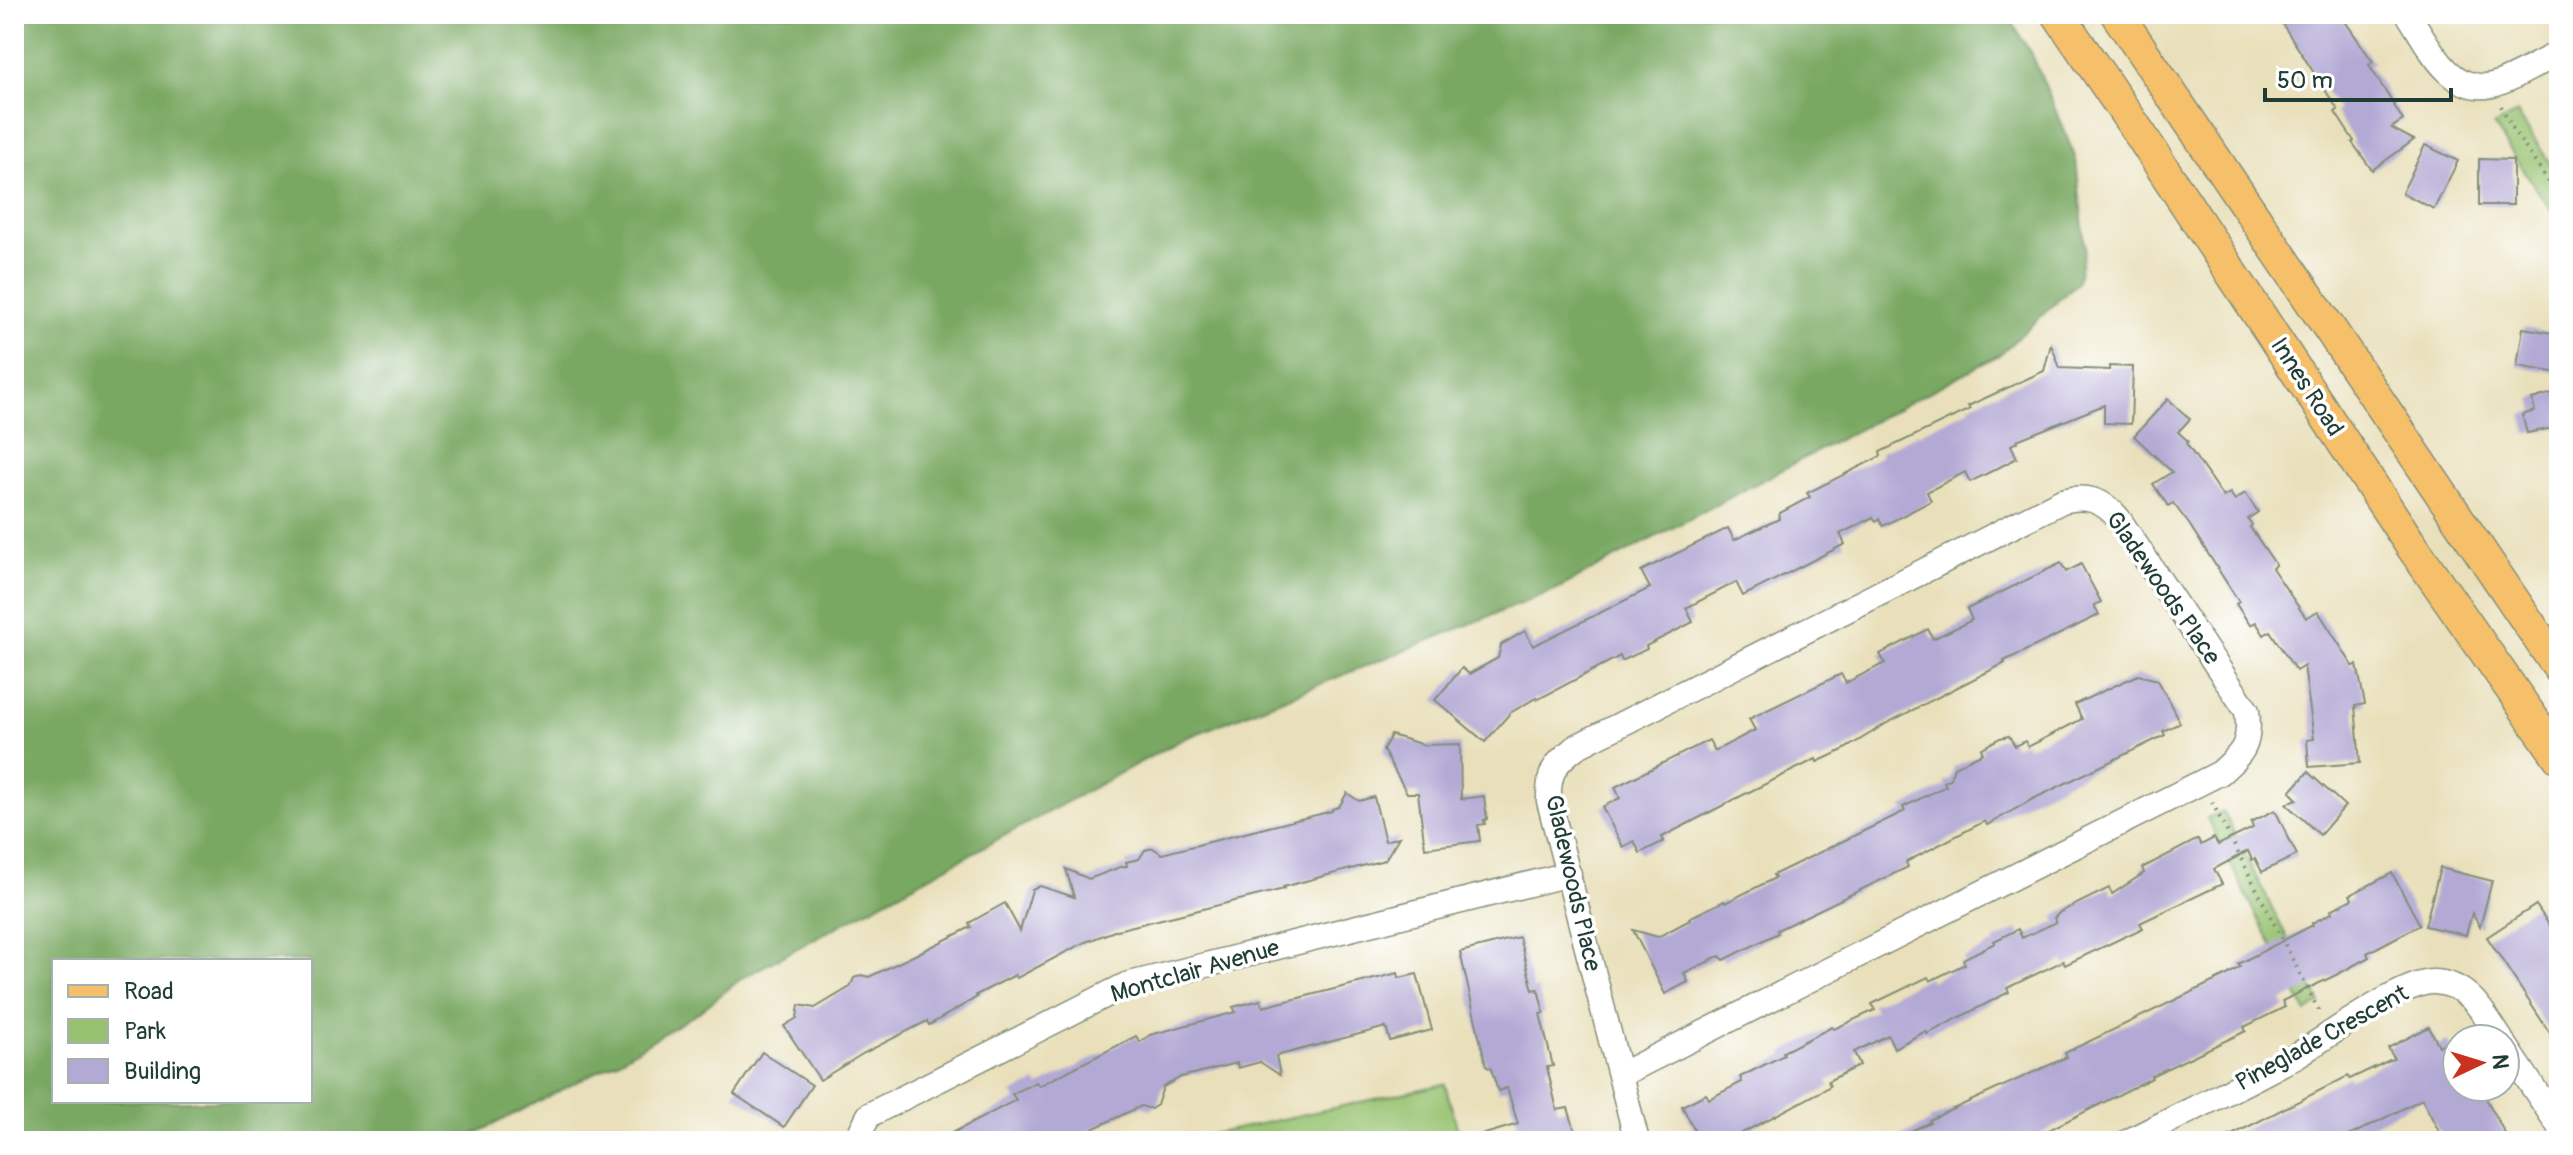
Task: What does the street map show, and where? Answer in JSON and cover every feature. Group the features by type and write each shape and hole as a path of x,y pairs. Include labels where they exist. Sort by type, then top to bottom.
{"main road":[{"name":"Innes Road","path":"2058,14 2409,542 2559,757"},
{"name":"Innes Road","path":"2117,14 2559,668"}],"street":[{"path":"2408,14 2455,79 2473,85 2492,85 2559,53"},
{"name":"Gladewoods Place","path":"1620,1075 2220,773 2241,755 2249,730 2247,711 2108,506 2091,499 2062,501 1576,747 1558,761 1548,786 1549,801 1637,1141"},
{"name":"Montclair Avenue","path":"856,1141 869,1115 1126,985 1569,874"},
{"name":"Pineglade Crescent","path":"2129,1141 2295,1056 2375,1006 2422,983 2435,982 2465,991 2490,1023"},
{"path":"2521,1069 2559,1126"}],"path":[{"path":"2492,85 2514,131 2559,197"},
{"path":"2200,783 2331,1034"}],"green space":[{"path":"14,14 2007,14 2033,57 2076,159 2085,248 2077,283 1999,355 1557,589 1181,740 742,978 699,1012 618,1061 461,1141 14,1141"},
{"path":"2517,113 2559,177 2559,222 2494,126"},
{"path":"2223,811 2320,1003 2306,1012 2207,818"},
{"path":"1445,1084 1461,1141 1195,1141 1208,1135"}],"building":[{"path":"2276,14 2340,14 2373,62 2369,65 2403,120 2391,128 2414,140 2372,170 2335,112 2338,110"},
{"path":"2425,145 2458,161 2434,209 2402,193"},
{"path":"2479,159 2513,160 2513,205 2479,205"},
{"path":"2523,328 2559,334 2559,373 2517,366"},
{"path":"2051,344 2060,368 2109,370 2109,366 2133,367 2131,424 2104,423 2104,405 2017,440 2011,445 2017,458 1996,469 1970,482 1965,472 1927,492 1931,501 1883,526 1879,519 1876,521 1873,517 1840,534 1845,544 1743,596 1736,582 1686,608 1693,622 1646,646 1647,649 1622,661 1620,656 1510,713 1485,742 1435,700 1462,668 1469,674 1498,658 1501,645 1525,631 1533,646 1650,588 1641,571 1728,528 1734,540 1779,519 1780,513 1810,497 1807,493 1881,456 1880,452 2044,371"},
{"path":"2559,391 2559,427 2527,433 2522,415 2535,411 2532,399"},
{"path":"2168,399 2190,419 2178,432 2188,441 2186,443 2223,497 2230,493 2235,500 2245,493 2258,512 2248,519 2252,525 2250,527 2276,565 2272,568 2306,618 2318,611 2353,666 2357,665 2365,704 2355,706 2360,763 2309,767 2307,740 2314,739 2304,666 2296,671 2270,631 2264,635 2256,622 2250,625 2236,604 2239,602 2189,524 2173,503 2168,506 2153,484 2172,472 2134,436"},
{"path":"2061,563 2066,572 2081,564 2101,602 2094,605 2099,615 2004,661 1843,750 1817,762 1816,759 1662,837 1664,841 1640,853 1634,841 1623,847 1602,807 1620,798 1615,787 1709,740 1715,751 1755,730 1749,719 1841,674 1846,683 1885,663 1880,654 1928,629 1933,639 1972,620 1967,609"},
{"path":"2138,675 2158,680 2180,723 2163,731 2165,735 2033,799 1987,825 1985,821 1906,862 1908,867 1777,930 1778,933 1724,960 1720,956 1684,973 1688,982 1665,994 1633,930 1658,937 1689,918 1775,878 1773,875 1905,811 1903,807 1946,786 1944,782 1950,779 1954,767 1983,753 1981,749 2000,738 2009,736 2015,746 2025,741 2028,747 2082,719 2075,704"},
{"path":"1391,735 1424,745 1460,744 1461,799 1484,796 1487,819 1484,820 1485,824 1478,825 1480,841 1425,848 1418,793 1407,793 1383,750"},
{"path":"2308,772 2345,806 2320,835 2286,804 2297,799 2290,792"},
{"path":"1347,793 1359,801 1374,797 1385,841 1399,837 1385,860 1284,889 1117,930 1083,943 1017,978 1015,975 976,995 929,1025 927,1021 864,1053 820,1080 784,1026 797,1018 799,1005 815,1008 850,987 854,978 861,975 869,977 919,953 971,927 969,923 1005,903 1020,931 1032,890 1040,886 1074,897 1066,869 1089,879 1127,866 1126,862 1139,859 1145,850 1153,848 1162,854 1332,811 1339,807"},
{"path":"2275,810 2297,855 2262,872 2248,851 2214,869 2222,884 2140,923 2143,928 2007,988 2009,992 1927,1034 1926,1031 1894,1048 1888,1035 1854,1052 1860,1065 1828,1081 1830,1086 1824,1090 1740,1134 1743,1141 1700,1141 1682,1106 1706,1094 1709,1099 1742,1082 1740,1077 1784,1055 1783,1052 1875,1010 1872,1004 1928,977 1930,981 1965,964 1963,959 2018,929 2022,938 2056,922 2054,918 2060,912 2109,888 2112,894 2144,873 2142,868 2198,839 2201,845 2214,838 2218,845 2253,828 2251,822"},
{"path":"2440,868 2492,881 2480,927 2472,913 2466,935 2425,926"},
{"path":"2392,873 2420,925 2367,953 2369,957 2282,1001 2285,1007 2244,1027 2246,1031 2151,1076 2027,1141 1890,1141 2067,1057 2065,1053 2227,975 2240,967 2238,964 2313,925 2332,913 2331,910 2352,899 2350,895"},
{"path":"2536,905 2559,940 2559,1047 2487,937"},
{"path":"1519,937 1533,990 1538,989 1544,1013 1540,1014 1553,1066 1547,1067 1557,1110 1568,1108 1576,1134 1549,1141 1479,1141 1478,1136 1518,1124 1507,1088 1498,1091 1491,1069 1486,1066 1460,952"},
{"path":"1398,973 1399,978 1417,974 1432,1030 1390,1041 1386,1027 1276,1056 1280,1075 1260,1062 1238,1068 1237,1063 1181,1077 1163,1087 1157,1105 1151,1109 1141,1106 1067,1141 937,1141 1016,1100 1012,1094 1036,1082 1039,1086 1136,1036 1140,1042 1150,1035 1236,1012 1233,1007 1261,1000 1263,1007"},
{"path":"2429,1027 2441,1045 2441,1103 2489,1103 2509,1141 2444,1141 2422,1099 2339,1141 2220,1141 2348,1076 2350,1079 2394,1058 2388,1048"},
{"path":"762,1052 812,1085 784,1127 734,1094"}]}
